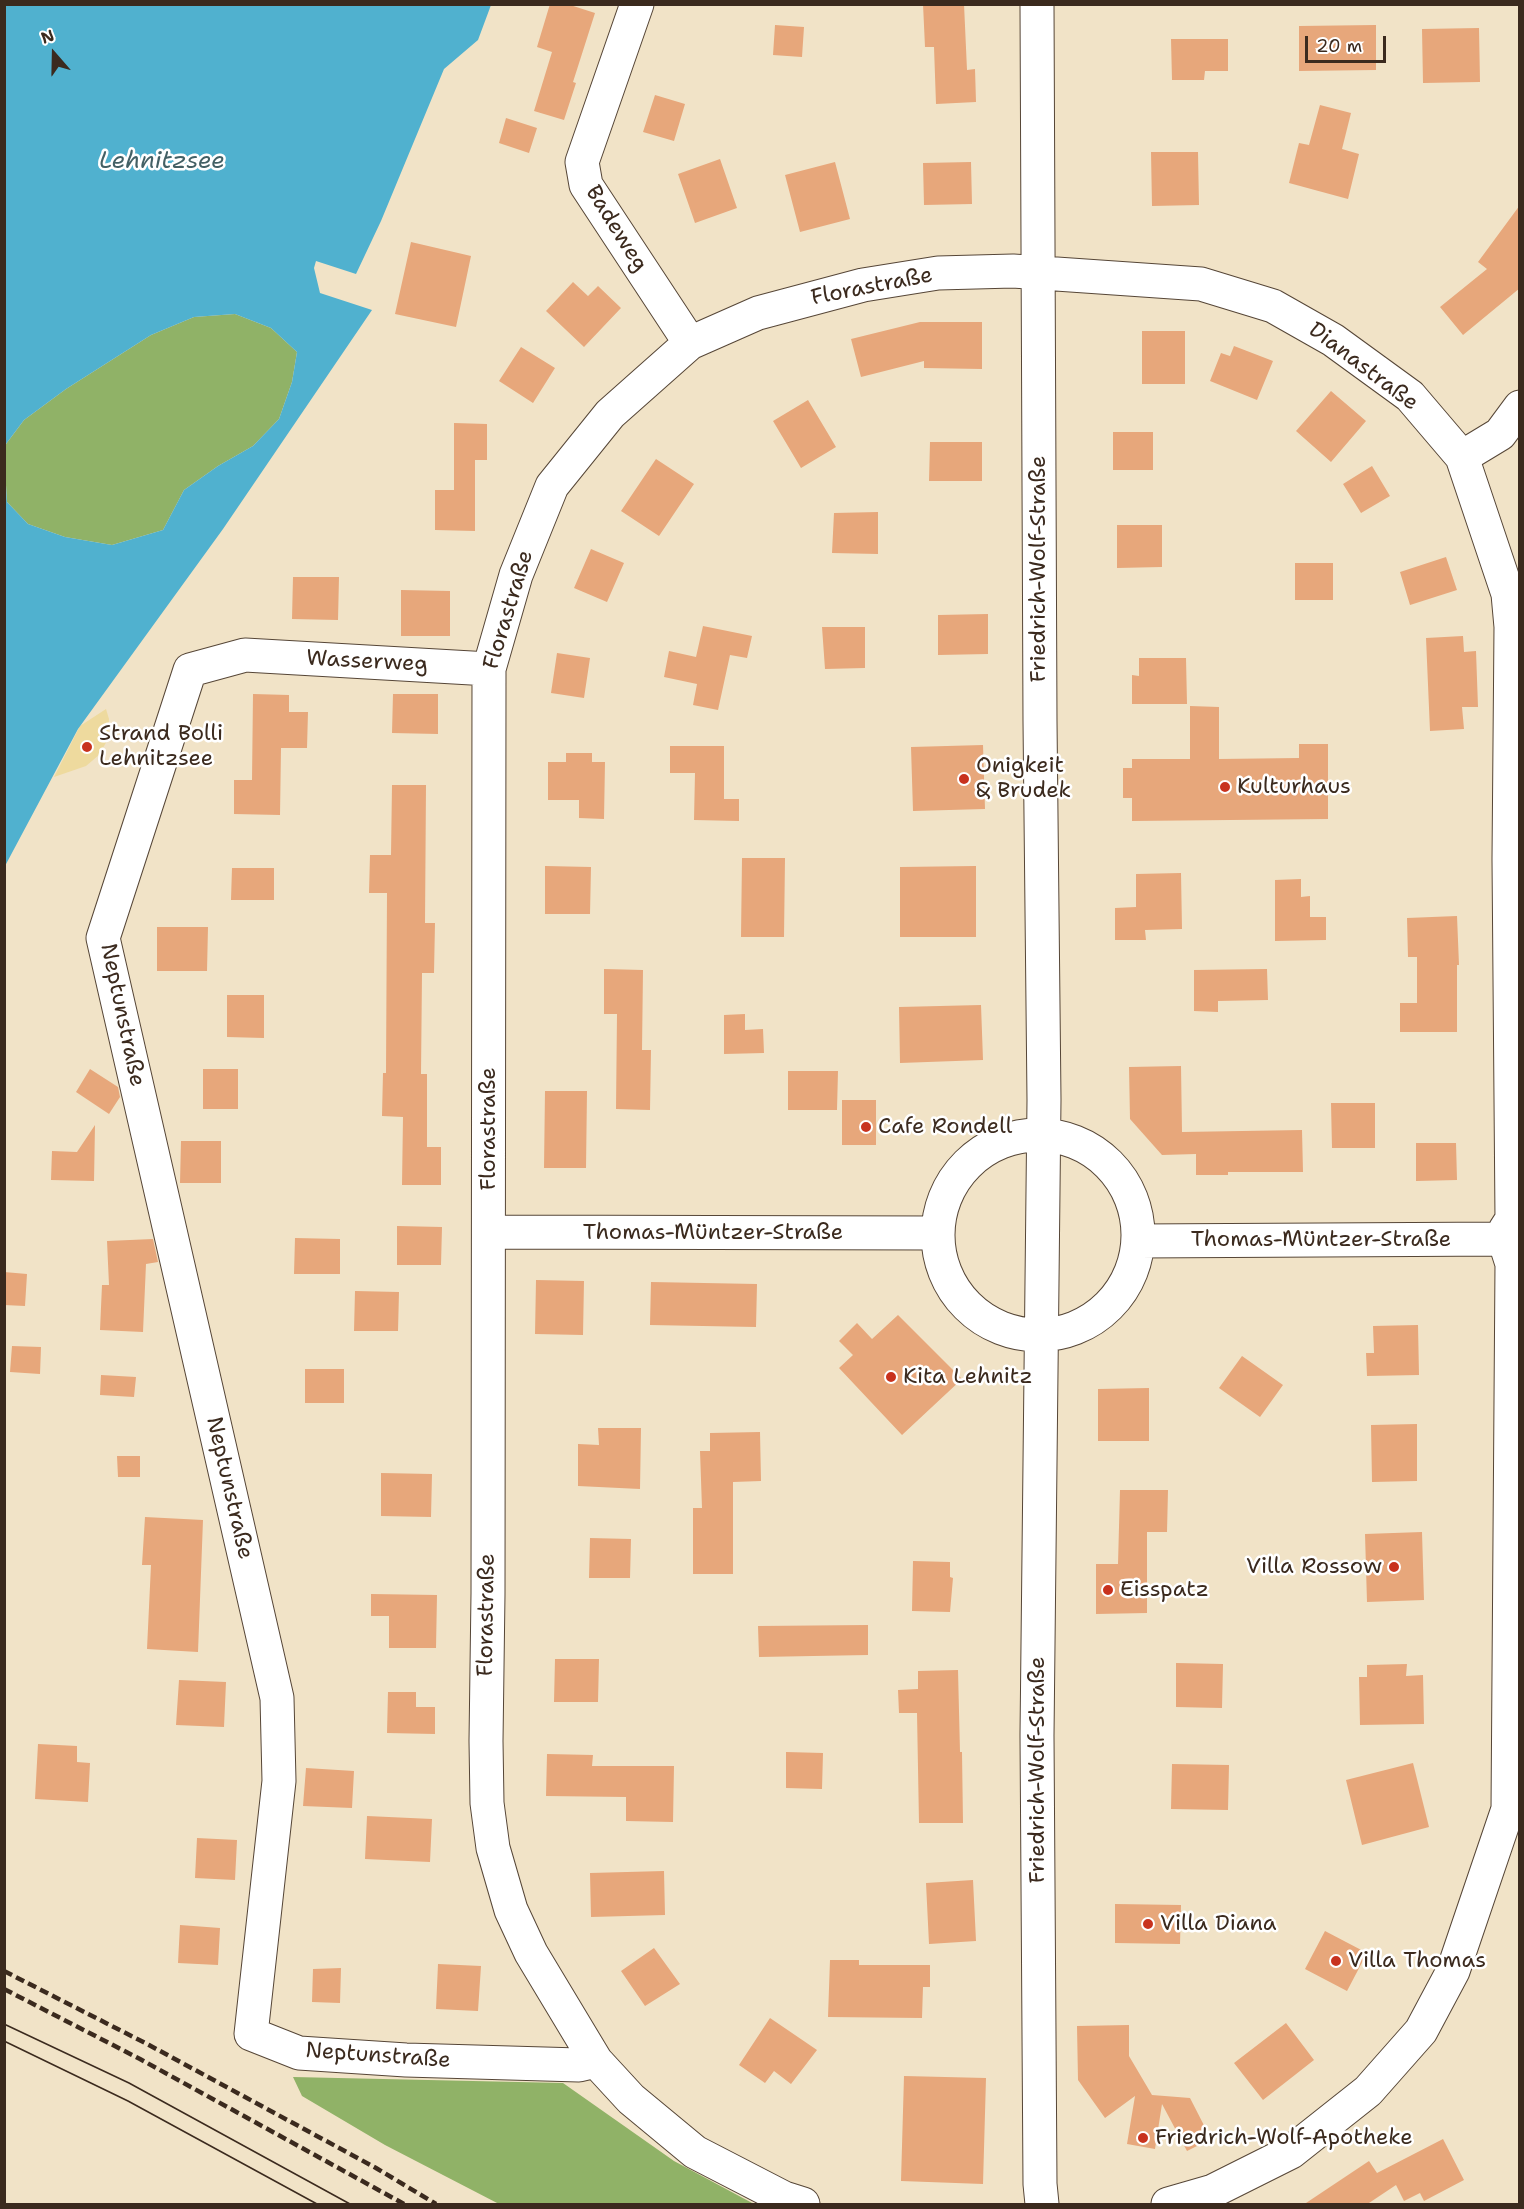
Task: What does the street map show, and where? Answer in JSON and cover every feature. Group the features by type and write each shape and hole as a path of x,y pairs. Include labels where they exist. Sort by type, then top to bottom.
{"street":[{"name":"Badeweg","path":"637,4 582,162 586,185 690,343"},
{"name":"Friedrich-Wolf-Straße","path":"1038,4 1040,721 1044,1134 1037,1747 1042,2205"},
{"name":"Florastraße","path":"803,2205 784,2198 695,2152 632,2099 596,2061 531,1953 511,1910 493,1848 487,1803 489,669 516,576 552,486 610,414 690,343 758,313 862,285 938,273 1039,272"},
{"name":"Dianastraße","path":"1039,272 1201,284 1273,306 1333,340 1410,396 1462,457 1508,594 1511,627 1509,859 1512,1219 1505,1230 1504,1239"},
{"path":"1462,457 1500,434 1520,407"},
{"name":"Wasserweg","path":"245,655 489,669"},
{"name":"Neptunstraße","path":"245,655 190,670 103,938 277,1698 279,1781 250,2034 300,2053 406,2060 579,2065 596,2061"},
{"path":"1044,1134 1068,1139 1092,1150 1112,1168 1128,1189 1136,1215 1138,1242 1134,1265 1124,1287 1109,1306 1089,1321 1068,1331 1042,1335 1015,1333 989,1323 968,1307 951,1286 940,1260 937,1233 939,1215 954,1180 980,1153 996,1143 1013,1137 1044,1134"},
{"name":"Thomas-Müntzer-Straße","path":"489,1232 937,1233"},
{"path":"1168,2205 1213,2192 1291,2152 1368,2091 1420,2031 1453,1971 1514,1810 1515,1486 1512,1264 1504,1239"},
{"name":"Thomas-Müntzer-Straße","path":"1138,1242 1504,1239"}],"green space":[{"path":"235,314 271,328 297,352 292,382 279,419 253,446 218,466 184,490 163,530 112,545 65,537 28,524 7,502 6,444 24,420 66,389 151,335 194,317"},
{"path":"293,2077 563,2083 674,2161 754,2204 499,2204 385,2145 302,2096"}],"sand":[{"name":"Strand Bolli Lehnitzsee","path":"106,709 109,719 108,739 99,755 86,766 54,777 80,726"}],"water":[{"name":"Lehnitzsee","path":"5,4 491,5 478,40 444,69 381,221 356,274 316,261 314,268 320,293 372,310 223,529 78,729 5,866","holes":["235,314 271,328 297,352 292,382 279,419 253,446 218,466 184,490 163,530 112,545 65,537 28,524 7,502 6,444 24,420 66,389 151,335 194,317"]}],"building":[{"path":"550,4 567,4 595,13 573,82 576,83 564,120 534,111 552,52 537,47"},
{"path":"923,4 964,4 967,70 975,69 976,102 936,104 934,47 925,47"},
{"path":"775,25 804,27 802,57 773,55"},
{"path":"1376,25 1376,70 1299,71 1299,26"},
{"path":"1479,28 1480,82 1423,83 1422,29"},
{"path":"1171,39 1228,39 1228,71 1205,71 1204,80 1172,80"},
{"path":"655,95 685,104 674,141 643,132"},
{"path":"1320,105 1351,113 1342,149 1359,154 1348,199 1289,183 1299,143 1309,145"},
{"path":"506,118 537,128 529,153 499,143"},
{"path":"1151,152 1198,152 1199,205 1152,206"},
{"path":"720,159 737,208 695,223 678,174"},
{"path":"835,162 850,219 800,232 785,175"},
{"path":"971,162 972,204 924,205 923,163"},
{"path":"1520,205 1520,288 1463,335 1440,307 1487,269 1478,262"},
{"path":"411,242 471,256 456,327 395,314"},
{"path":"573,282 588,296 598,286 621,308 584,347 546,311"},
{"path":"920,322 982,322 982,369 924,368 924,361 861,377 851,339"},
{"path":"1142,331 1185,331 1185,384 1142,384"},
{"path":"1234,346 1273,361 1257,400 1210,381 1221,353 1230,356"},
{"path":"521,347 555,368 533,403 499,381"},
{"path":"1331,391 1366,421 1331,462 1296,431"},
{"path":"808,400 836,447 801,468 773,421"},
{"path":"454,423 487,424 487,460 475,460 475,531 435,530 435,490 454,490"},
{"path":"1113,432 1153,432 1153,470 1113,470"},
{"path":"930,442 982,442 982,481 929,481"},
{"path":"656,459 694,484 659,536 621,511"},
{"path":"1372,466 1390,496 1361,513 1343,484"},
{"path":"878,512 878,554 832,553 834,513"},
{"path":"1117,525 1162,525 1162,567 1117,568"},
{"path":"591,549 624,563 607,602 574,588"},
{"path":"1446,557 1457,590 1410,605 1400,572"},
{"path":"1295,563 1333,563 1333,600 1295,600"},
{"path":"293,577 339,577 338,620 292,619"},
{"path":"401,590 450,591 450,636 401,636"},
{"path":"988,614 988,654 938,655 938,615"},
{"path":"703,626 752,636 747,658 730,655 718,710 693,705 697,684 664,677 669,651 696,657"},
{"path":"822,627 865,627 865,668 825,669"},
{"path":"1463,636 1464,652 1476,651 1478,707 1462,707 1464,729 1430,731 1426,638"},
{"path":"557,653 590,658 584,698 551,693"},
{"path":"1139,658 1186,658 1187,704 1132,704 1132,675 1139,676"},
{"path":"253,694 289,695 289,712 308,712 307,748 281,748 280,815 234,814 234,780 252,780"},
{"path":"393,694 438,694 438,734 392,733"},
{"name":"Kulturhaus","path":"1190,706 1219,707 1219,759 1299,758 1299,744 1328,744 1328,819 1132,821 1132,798 1123,798 1123,768 1132,768 1132,759 1190,759"},
{"path":"983,745 985,809 913,811 911,747"},
{"path":"670,746 724,746 724,799 739,799 739,821 694,820 695,773 670,773"},
{"path":"566,753 592,753 592,762 605,762 604,819 579,818 579,800 548,800 548,762 566,762"},
{"path":"392,785 426,785 425,923 435,923 434,973 422,973 421,1074 427,1074 427,1147 441,1147 441,1185 402,1185 403,1117 382,1116 383,1073 386,1073 387,893 369,893 370,855 391,855"},
{"path":"742,858 785,858 784,937 741,937"},
{"path":"545,866 591,867 590,914 545,914"},
{"path":"976,866 976,937 900,937 900,867"},
{"path":"232,868 274,868 274,900 231,900"},
{"path":"1181,873 1182,929 1145,930 1146,940 1115,940 1115,908 1136,907 1136,874"},
{"path":"1301,879 1301,897 1310,896 1310,917 1326,917 1326,940 1275,941 1275,880"},
{"path":"1457,916 1459,965 1457,965 1457,1032 1400,1032 1400,1003 1417,1003 1417,957 1408,957 1407,918"},
{"path":"157,927 208,927 207,971 157,971"},
{"path":"604,969 643,970 642,1050 651,1050 650,1110 616,1109 617,1014 604,1014"},
{"path":"1267,969 1268,1000 1218,1001 1218,1012 1194,1011 1194,970"},
{"path":"227,995 264,995 264,1038 227,1037"},
{"path":"981,1005 983,1060 900,1063 899,1007"},
{"path":"745,1014 745,1030 763,1029 764,1053 724,1054 724,1015"},
{"path":"1181,1066 1182,1132 1302,1130 1303,1172 1228,1172 1228,1175 1196,1175 1196,1154 1162,1155 1130,1119 1129,1067"},
{"path":"90,1069 118,1087 120,1097 109,1114 76,1092"},
{"path":"203,1069 238,1069 238,1109 203,1109"},
{"path":"788,1071 838,1071 837,1110 788,1110"},
{"path":"545,1091 587,1091 586,1168 544,1168"},
{"path":"842,1100 876,1100 876,1145 842,1145"},
{"path":"1331,1103 1375,1103 1375,1148 1332,1148"},
{"path":"95,1125 94,1181 51,1180 52,1151 77,1152"},
{"path":"181,1141 221,1141 221,1183 180,1183"},
{"path":"1416,1143 1456,1143 1457,1180 1416,1181"},
{"path":"397,1226 442,1227 441,1265 397,1265"},
{"path":"295,1238 340,1239 340,1274 294,1274"},
{"path":"153,1239 158,1262 146,1264 143,1332 100,1330 102,1285 109,1285 107,1241"},
{"path":"4,1272 27,1274 25,1306 4,1305"},
{"path":"536,1280 584,1281 583,1335 535,1334"},
{"path":"651,1282 757,1284 756,1327 650,1325"},
{"path":"355,1291 399,1292 398,1331 354,1331"},
{"path":"898,1315 962,1379 902,1435 839,1368 853,1355 839,1341 857,1323 872,1339"},
{"path":"1418,1325 1419,1375 1367,1376 1366,1353 1374,1353 1373,1326"},
{"path":"12,1346 41,1347 40,1374 10,1372"},
{"path":"1242,1356 1283,1385 1260,1417 1219,1388"},
{"path":"305,1369 344,1369 344,1403 305,1403"},
{"path":"101,1375 136,1377 134,1397 100,1395"},
{"path":"1149,1388 1149,1441 1098,1441 1098,1389"},
{"path":"1417,1424 1417,1481 1372,1482 1371,1425"},
{"path":"598,1428 641,1428 640,1489 578,1486 578,1444 599,1445"},
{"path":"760,1432 761,1481 733,1482 733,1574 693,1574 693,1508 702,1508 700,1451 710,1451 710,1433"},
{"path":"117,1456 140,1456 140,1477 118,1477"},
{"path":"381,1473 432,1474 431,1517 381,1516"},
{"path":"1120,1490 1168,1490 1167,1532 1147,1532 1147,1613 1096,1614 1096,1564 1118,1564"},
{"path":"145,1517 203,1520 198,1652 147,1649 151,1565 142,1565"},
{"name":"Villa Rossow","path":"1422,1532 1424,1600 1367,1602 1365,1534"},
{"path":"590,1538 631,1539 630,1578 589,1578"},
{"path":"913,1561 950,1562 950,1577 953,1578 950,1612 912,1611"},
{"path":"371,1594 437,1595 436,1648 389,1648 389,1616 371,1616"},
{"path":"868,1625 868,1655 759,1657 758,1626"},
{"path":"555,1659 599,1659 598,1702 554,1702"},
{"path":"1176,1663 1223,1664 1222,1708 1176,1707"},
{"path":"1407,1664 1406,1676 1423,1675 1424,1724 1360,1725 1359,1677 1367,1677 1367,1665"},
{"path":"958,1670 963,1823 919,1823 917,1713 899,1713 898,1690 918,1689 918,1671"},
{"path":"179,1680 226,1682 224,1727 176,1725"},
{"path":"388,1692 416,1692 416,1707 435,1707 435,1734 387,1733"},
{"path":"38,1744 77,1746 77,1762 90,1763 88,1802 35,1799"},
{"path":"786,1752 823,1753 822,1789 786,1788"},
{"path":"547,1754 593,1755 592,1766 674,1766 673,1822 626,1821 626,1797 546,1796"},
{"path":"1413,1763 1429,1827 1362,1845 1346,1780"},
{"path":"1172,1764 1229,1765 1228,1810 1171,1809"},
{"path":"306,1768 354,1771 352,1808 303,1806"},
{"path":"367,1816 432,1819 430,1862 365,1859"},
{"path":"197,1838 237,1840 235,1880 195,1878"},
{"path":"664,1871 665,1915 591,1917 590,1873"},
{"path":"973,1880 976,1941 929,1944 926,1883"},
{"name":"Villa Diana","path":"1115,1904 1181,1905 1180,1944 1115,1943"},
{"path":"180,1925 220,1928 218,1965 178,1963"},
{"name":"Villa Thomas","path":"1325,1931 1367,1953 1347,1991 1305,1969"},
{"path":"654,1948 680,1984 645,2006 621,1971"},
{"path":"830,1960 859,1960 859,1965 930,1965 930,1987 923,1987 922,2018 828,2017"},
{"path":"438,1964 481,1966 478,2011 436,2009"},
{"path":"341,1968 340,2003 312,2002 313,1969"},
{"path":"770,2018 817,2050 791,2084 774,2071 765,2083 739,2065"},
{"path":"1286,2023 1314,2060 1263,2100 1234,2063"},
{"path":"1129,2025 1129,2056 1152,2095 1190,2098 1211,2139 1187,2151 1162,2104 1155,2149 1127,2144 1135,2096 1105,2118 1078,2080 1077,2026"},
{"path":"904,2076 986,2078 983,2184 901,2181"},
{"path":"1443,2139 1464,2180 1424,2201 1420,2193 1404,2201 1396,2185 1366,2205 1303,2205 1369,2161 1377,2173"}],"tram line":[{"path":"4,2024 129,2083 350,2204"},
{"path":"4,2041 128,2101 317,2204"}],"railway":[{"path":"4,1971 149,2045 376,2168 436,2204"},
{"path":"4,1989 140,2059 404,2204"}],"place":[{"name":"Strand Bolli Lehnitzsee","path":"87,747"},
{"name":"Onigkeit & Brudek","path":"964,779"},
{"name":"Kulturhaus","path":"1225,787"},
{"name":"Cafe Rondell","path":"866,1127"},
{"name":"Kita Lehnitz","path":"891,1377"},
{"name":"Villa Rossow","path":"1394,1567"},
{"name":"Eisspatz","path":"1108,1590"},
{"name":"Villa Diana","path":"1148,1924"},
{"name":"Villa Thomas","path":"1336,1961"},
{"name":"Friedrich-Wolf-Apotheke","path":"1143,2138"}]}
